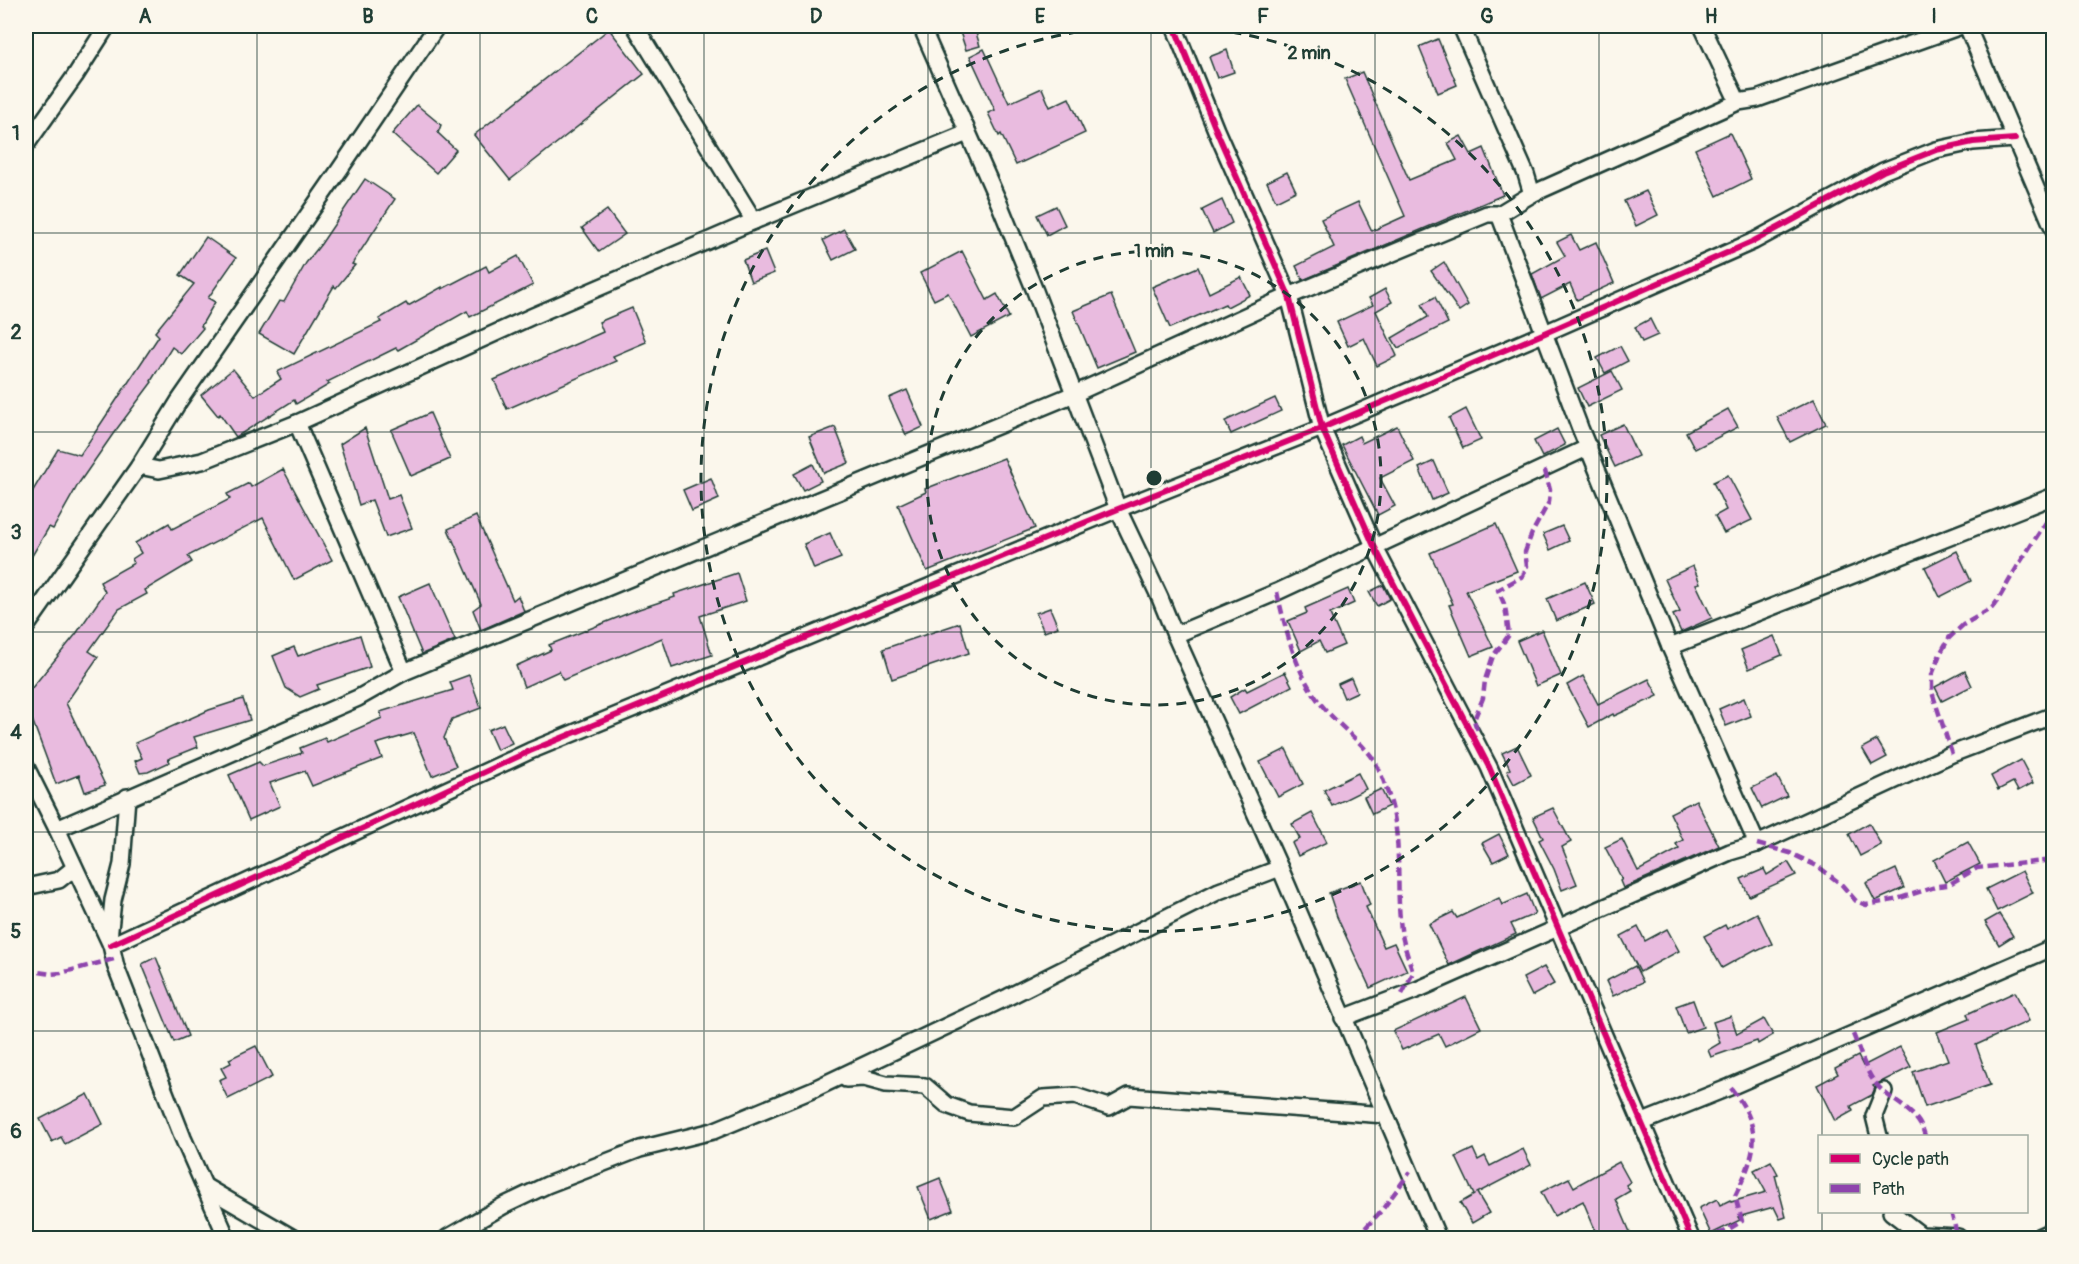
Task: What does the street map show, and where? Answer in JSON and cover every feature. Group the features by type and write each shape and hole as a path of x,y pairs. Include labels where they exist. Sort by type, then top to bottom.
{"street":[{"path":"26,146 107,26"},
{"path":"26,627 30,610 72,564 139,466 178,400 437,26"},
{"path":"636,26 754,221"},
{"path":"921,26 1035,291 1118,509 1280,868 1438,1239"},
{"path":"1174,26 1216,130 1289,296 1322,428 1374,546 1490,767 1691,1239"},
{"path":"1461,26 1526,174 1532,194"},
{"path":"1702,26 1738,102"},
{"path":"57,829 358,698 404,672 1074,394 1289,296 1487,214 1499,214 1532,194 1738,102 1757,99 1961,26"},
{"path":"1967,26 2054,230"},
{"path":"139,466 159,470 202,460 297,423 533,316 967,133"},
{"path":"110,943 530,751 1118,509 1322,428 1545,333 1754,241 1883,171 1936,150 1973,142 2014,139"},
{"path":"1499,214 1589,447 1670,647 1757,844"},
{"path":"297,423 404,672"},
{"path":"1175,635 1277,592 1589,447"},
{"path":"1670,647 2054,496"},
{"path":"1343,1018 1419,989 1730,852 1757,844 1952,754 2054,715"},
{"path":"26,767 110,943 116,967 227,1239"},
{"path":"110,943 113,900 122,864 127,797"},
{"path":"26,887 59,880 74,868"},
{"path":"447,1239 503,1206 547,1185 640,1149 712,1131 837,1079 1008,997 1218,891 1280,868"},
{"path":"1643,1122 1730,1087 2054,947"},
{"path":"837,1079 864,1078 886,1084 925,1086 947,1105 969,1113 1014,1117 1043,1098 1075,1096 1109,1107 1129,1096 1385,1115"},
{"path":"1879,1135 1874,1116 1884,1091"},
{"path":"204,1186 293,1239"},
{"path":"1892,1213 1921,1235 1958,1237"},
{"path":"2036,1239 2054,1230"}],"building":[{"path":"958,26 974,26 980,46 966,50"},
{"path":"609,29 644,74 510,180 474,135"},
{"path":"1438,39 1457,85 1438,93 1419,47"},
{"path":"984,49 1009,103 1042,88 1050,107 1069,98 1085,133 1016,165 988,113 995,110 970,56"},
{"path":"1227,50 1234,72 1217,78 1209,57"},
{"path":"1362,72 1409,180 1457,160 1448,143 1461,136 1471,154 1484,148 1503,195 1303,280 1296,266 1334,247 1321,219 1358,202 1372,231 1405,216 1345,79"},
{"path":"417,105 441,125 438,133 456,150 436,173 392,134"},
{"path":"1730,133 1751,179 1717,196 1695,149"},
{"path":"1287,172 1296,191 1276,201 1267,182"},
{"path":"365,179 395,199 352,264 355,265 336,288 334,286 294,354 259,334 279,301 284,302 306,263"},
{"path":"1646,191 1658,215 1636,226 1624,201"},
{"path":"1222,200 1232,223 1213,233 1202,210"},
{"path":"1056,206 1065,225 1047,235 1037,215"},
{"path":"607,210 625,234 599,252 582,228"},
{"path":"844,229 855,249 833,260 823,240"},
{"path":"1571,235 1579,250 1596,242 1614,283 1577,300 1570,284 1541,299 1532,274 1565,256 1557,242"},
{"path":"206,237 236,258 208,298 215,302 201,326 203,328 181,354 172,347 152,382 79,483 53,529 49,527 26,566 26,502 58,449 80,455 159,336 155,332 194,284 180,275"},
{"path":"765,251 774,273 751,282 743,260"},
{"path":"962,251 987,300 997,294 1009,317 971,337 948,293 934,300 920,273"},
{"path":"518,256 533,285 470,317 467,311 398,350 396,348 327,382 330,384 296,404 294,400 236,437 220,414 218,416 201,395 233,369 255,396 281,379 277,372 381,322 379,319 406,303 408,306 486,266 489,272"},
{"path":"1444,262 1468,305 1459,311 1431,271"},
{"path":"1198,267 1209,293 1241,277 1250,295 1227,307 1225,304 1170,328 1152,287"},
{"path":"1385,289 1392,302 1376,311 1397,356 1377,366 1364,338 1348,346 1337,322 1373,305 1369,298"},
{"path":"1111,295 1135,352 1097,368 1073,311"},
{"path":"1435,297 1448,323 1398,348 1392,338 1428,317 1422,304"},
{"path":"632,308 646,342 613,356 616,361 507,409 494,380 603,332 599,322"},
{"path":"1650,319 1658,335 1642,342 1635,327"},
{"path":"1620,346 1628,361 1605,373 1597,358"},
{"path":"1612,371 1622,390 1587,407 1578,388"},
{"path":"907,390 923,427 906,435 889,398"},
{"path":"1275,398 1281,411 1231,434 1225,421"},
{"path":"1814,399 1826,424 1790,442 1777,417"},
{"path":"1466,409 1481,440 1463,448 1449,418"},
{"path":"1728,409 1738,427 1695,449 1686,432"},
{"path":"430,413 450,459 411,476 391,430"},
{"path":"1623,424 1638,456 1615,467 1599,435"},
{"path":"1397,426 1414,461 1380,478 1395,506 1378,515 1342,445 1359,436 1362,443"},
{"path":"835,427 849,463 824,473 809,437"},
{"path":"365,428 388,499 399,495 412,528 386,537 372,500 359,505 340,444"},
{"path":"1557,429 1565,445 1542,457 1534,441"},
{"path":"1004,458 1035,528 927,571 898,505 926,492 925,489"},
{"path":"1434,461 1448,493 1432,500 1419,468"},
{"path":"813,464 821,481 803,490 794,474"},
{"path":"283,469 332,560 294,580 263,518 188,556 192,562 145,590 147,594 119,609 89,651 98,657 66,703 105,785 85,792 79,775 56,784 26,703 26,695 76,634 105,592 100,582 134,563 132,559 141,553 135,543 169,523 172,529 230,499 227,494 249,483 251,487"},
{"path":"1728,475 1752,520 1724,533 1715,516 1726,510 1713,482"},
{"path":"711,478 719,499 692,511 683,490"},
{"path":"476,516 513,600 518,596 524,611 481,630 473,610 481,604 448,529"},
{"path":"1496,524 1517,571 1466,591 1493,647 1471,656 1449,605 1453,604 1430,553"},
{"path":"1562,526 1569,541 1550,550 1543,534"},
{"path":"830,533 841,558 814,569 804,544"},
{"path":"1957,551 1971,581 1940,597 1925,567"},
{"path":"1693,566 1700,583 1696,584 1712,618 1681,632 1673,615 1680,612 1665,579"},
{"path":"737,573 746,601 700,616 712,655 672,668 662,638 563,680 559,671 524,687 516,666 551,650 549,645 675,597 674,594"},
{"path":"1585,582 1595,604 1556,621 1547,599"},
{"path":"430,583 455,640 422,654 398,597"},
{"path":"1383,585 1390,599 1377,606 1369,592"},
{"path":"1348,589 1354,603 1330,614 1344,645 1325,653 1319,641 1301,651 1288,621 1307,613 1305,608"},
{"path":"1050,608 1058,627 1044,632 1036,613"},
{"path":"960,623 969,653 892,679 883,649"},
{"path":"1542,630 1561,675 1536,686 1517,641"},
{"path":"360,635 370,667 317,685 319,689 300,697 286,688 273,656 294,647 298,656"},
{"path":"1774,636 1782,655 1749,669 1741,650"},
{"path":"1965,671 1972,686 1942,701 1935,687"},
{"path":"1285,672 1292,686 1239,714 1230,697 1245,688 1247,691"},
{"path":"469,675 481,708 452,719 444,738 456,766 432,776 414,733 376,744 382,758 312,786 305,771 270,783 280,806 249,820 229,775 259,762 263,766 302,753 300,748 325,738 327,742 382,718 380,712 453,690 450,682"},
{"path":"1583,676 1598,704 1649,679 1658,696 1614,716 1613,714 1589,727 1567,685"},
{"path":"1351,678 1357,692 1344,698 1338,684"},
{"path":"1744,698 1751,716 1726,726 1719,709"},
{"path":"243,699 250,720 194,737 198,747 168,759 170,762 148,772 140,773 135,761 142,758 135,743 209,710"},
{"path":"503,724 512,743 497,750 488,730"},
{"path":"1877,740 1887,757 1872,765 1862,748"},
{"path":"1517,746 1531,775 1514,784 1507,771 1510,769 1502,753"},
{"path":"1286,749 1303,784 1278,797 1260,762"},
{"path":"2021,760 2033,783 2018,791 2013,782 1998,790 1991,776"},
{"path":"1358,773 1366,789 1332,806 1324,790"},
{"path":"1777,776 1787,796 1762,808 1752,788"},
{"path":"1381,789 1389,806 1372,814 1364,797"},
{"path":"1696,800 1719,846 1623,888 1620,881 1622,879 1605,847 1622,839 1638,871 1679,849 1676,844 1683,840 1670,813"},
{"path":"1553,808 1571,842 1562,847 1577,884 1562,890 1539,840 1543,838 1533,817"},
{"path":"1312,813 1327,842 1298,856 1292,843 1300,839 1292,824"},
{"path":"1869,823 1881,845 1860,856 1849,834"},
{"path":"1499,834 1509,854 1493,862 1482,843"},
{"path":"1968,842 1980,864 1945,882 1934,860"},
{"path":"1788,862 1796,875 1749,896 1741,879 1764,869 1767,875"},
{"path":"1896,869 1904,888 1875,901 1866,883"},
{"path":"2022,871 2033,893 1997,911 1986,889"},
{"path":"1361,881 1370,905 1366,907 1384,947 1394,943 1407,971 1370,988 1337,917 1329,893"},
{"path":"1527,894 1535,914 1511,924 1516,934 1449,965 1429,924 1453,912 1457,918 1499,898 1502,905"},
{"path":"1757,913 1772,944 1757,951 1756,949 1722,968 1704,936 1725,925 1727,929"},
{"path":"1999,914 2013,936 1999,945 1985,922"},
{"path":"1638,927 1645,941 1667,929 1679,951 1640,972 1621,936"},
{"path":"156,957 188,1036 174,1042 142,964"},
{"path":"1635,966 1643,982 1613,996 1606,981"},
{"path":"1544,967 1554,984 1532,996 1523,978"},
{"path":"2015,992 2029,1021 1976,1045 1990,1085 1925,1107 1913,1072 1948,1060 1937,1032 1969,1019 1967,1014"},
{"path":"1466,997 1481,1028 1445,1046 1439,1034 1402,1050 1393,1031"},
{"path":"1693,1000 1703,1027 1686,1033 1676,1006"},
{"path":"1731,1016 1737,1034 1764,1019 1773,1035 1758,1044 1757,1041 1711,1057 1708,1050 1720,1043 1713,1022"},
{"path":"256,1046 272,1077 228,1099 219,1080 226,1077 221,1068 231,1063 229,1059"},
{"path":"1900,1047 1911,1067 1873,1086 1875,1088 1872,1095 1851,1106 1853,1111 1835,1121 1817,1085 1838,1074 1835,1068 1858,1056 1863,1066"},
{"path":"88,1094 103,1124 65,1144 61,1137 52,1142 40,1119"},
{"path":"1473,1149 1478,1160 1485,1156 1490,1166 1523,1149 1531,1165 1477,1193 1489,1213 1472,1223 1460,1203 1474,1195 1456,1157"},
{"path":"1771,1161 1778,1174 1775,1175 1786,1217 1780,1219 1774,1207 1738,1217 1740,1220 1711,1234 1699,1208 1717,1199 1720,1205 1730,1200 1731,1202 1766,1192 1754,1170"},
{"path":"1619,1162 1630,1182 1626,1185 1630,1191 1616,1199 1633,1239 1599,1239 1583,1201 1554,1216 1541,1192 1569,1178 1574,1187"},
{"path":"940,1178 953,1210 931,1219 918,1187"}],"marked path":[{"path":"1477,730 1474,720 1483,698 1485,680 1493,656 1509,635 1505,606 1498,590 1523,576 1527,566 1525,552 1532,533 1549,502 1550,490 1544,467"},
{"path":"1952,754 1932,692 1932,675 1940,654 1949,638 1963,625 1992,608 2054,510"},
{"path":"1277,592 1288,636 1311,691 1325,710 1371,756 1381,774 1392,805 1397,840 1401,929 1413,973 1401,996"},
{"path":"1757,844 1790,853 1819,867 1842,885 1856,901 1866,905 1948,885 1977,868 2054,860"},
{"path":"26,970 51,974 61,973 114,959"},
{"path":"1853,1034 1873,1080 1917,1119 1925,1135"},
{"path":"1705,1238 1724,1232 1742,1221 1735,1196 1748,1166 1754,1140 1748,1115 1730,1087"},
{"path":"1356,1238 1382,1210 1410,1172"},
{"path":"1951,1213 1958,1238"},
{"path":"2049,1232 2054,1233"}],"cycle path":[{"path":"1174,26 1216,130 1289,296 1322,428 1374,546 1489,767 1691,1238"},
{"path":"111,945 530,751 1118,509 1322,428 1545,333 1754,241 1883,171 1936,150 1973,142 2015,139"}]}
